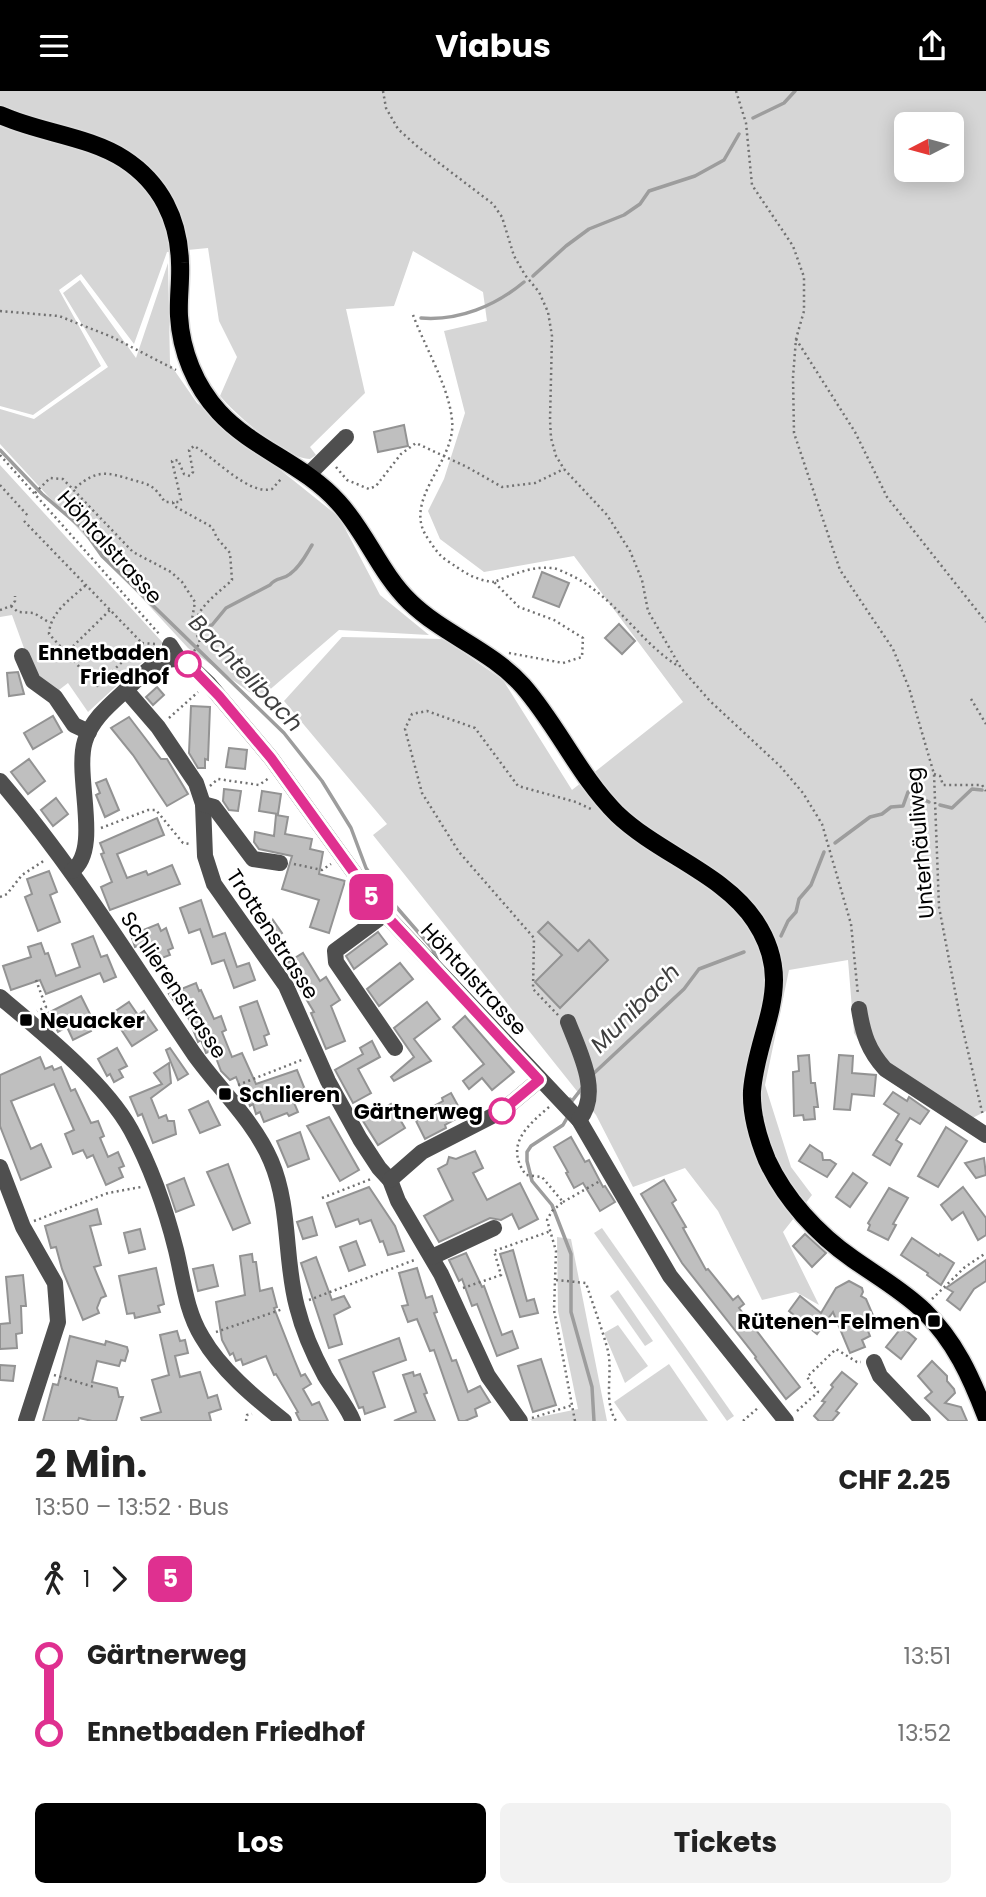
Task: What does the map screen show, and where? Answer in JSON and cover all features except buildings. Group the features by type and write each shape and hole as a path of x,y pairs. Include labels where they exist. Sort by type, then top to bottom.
{"main road":[{"path":"0,115 107,150 127,160 158,190 171,212 178,237 179,317 183,341 197,381 219,413 248,437 309,474 340,503 385,573 411,604 495,661 523,687 591,784 620,816 652,843 719,885 744,906 764,935 774,974 774,998 752,1095 757,1130 769,1164 798,1208 831,1242 922,1308 957,1350 986,1416"}],"street":[{"path":"309,474 346,437"},
{"path":"72,871 79,865 84,854 86,834 82,765 83,750 89,732 101,713 174,652"},
{"name":"Höhtalstrasse","path":"174,652 208,683 280,771 385,915 579,1120 670,1276 791,1417"},
{"path":"22,656 33,681 55,697 74,725 89,732"},
{"name":"Trottenstrasse","path":"126,690 158,727 191,774 202,798 207,866 219,895 282,979 297,1007 328,1081 398,1201 426,1257 450,1293 488,1376 524,1420"},
{"name":"Schlierenstrasse","path":"0,781 72,871 196,1057 247,1121 271,1160 285,1206 290,1268 302,1325 326,1377 344,1402 353,1421"},
{"path":"202,798 214,807 253,859 280,863"},
{"path":"385,915 335,951 336,963 395,1048"},
{"path":"0,997 101,1090 118,1110 131,1130 165,1213 187,1299 202,1337 229,1371 284,1421"},
{"path":"859,1009 866,1041 874,1057 886,1069 985,1127"},
{"path":"568,1021 587,1074 589,1092 588,1109 579,1120"},
{"path":"383,1178 422,1153 502,1111 539,1080"},
{"path":"0,1167 23,1227 55,1283 58,1322 26,1421"},
{"path":"426,1257 494,1228"},
{"path":"874,1362 880,1376 923,1421"}],"path":[{"path":"383,91 386,108 398,129 493,204 502,217 514,256 539,292 548,312 552,336 551,438 556,456 564,469 607,515 629,551 642,580 648,611 681,668 710,701 803,793 822,824 851,924 859,1009"},
{"name":"Unterhäuliweg","path":"736,91 746,123 752,185 793,246 804,277 804,311 796,339 793,377 794,433 839,570 893,649 909,688 934,774 939,907 985,1127"},
{"path":"0,311 59,316 112,337 197,381"},
{"path":"413,315 448,403 453,423 450,438 419,515 423,533 439,555 477,580 494,582 523,570 553,567 580,579 615,606 662,656 681,668"},
{"path":"796,339 855,432 887,497 986,622"},
{"path":"327,456 346,480 369,489 376,486 401,454 416,443 502,487 535,483 564,469"},
{"path":"74,489 90,477 112,473 145,482 159,493 164,502 180,502 171,462 178,460 184,474 190,476 193,472 189,450 191,447 202,451 240,479 268,491 276,486 291,463"},
{"name":"Höhtalstrasse","path":"0,455 174,652"},
{"path":"35,494 43,482 52,477 63,479 133,552 167,569 182,582 195,601 191,625 200,641 195,650"},
{"path":"0,485 29,517"},
{"path":"173,502 176,508 212,527 217,538 230,553 232,580 206,604 198,618 196,633"},
{"path":"24,521 86,585 142,643 97,686 49,634 53,616 86,585"},
{"path":"494,582 519,607 554,619 583,638 582,657 563,663 499,651"},
{"path":"0,610 11,606 15,596"},
{"path":"11,606 18,612 34,613 50,623"},
{"path":"65,654 110,610"},
{"path":"158,727 208,683"},
{"path":"971,699 986,724"},
{"path":"568,1021 555,1013 533,989 534,938 458,852 422,793 405,729 412,714 427,711 475,728 517,786 576,802 602,814"},
{"path":"202,798 218,779 259,785 280,771"},
{"path":"934,774 940,776 943,785 982,785 986,791"},
{"path":"86,834 148,810 156,810 183,843 204,844"},
{"path":"0,897 7,894 22,875 58,852"},
{"path":"280,863 322,870 342,857"},
{"path":"24,1017 46,1007 36,980"},
{"path":"227,1089 308,1057"},
{"path":"558,1099 525,1128 519,1138 517,1150 520,1167 526,1175 542,1177 563,1202"},
{"path":"575,1421 554,1310 556,1251 547,1220 552,1211 563,1202 611,1175"},
{"path":"322,1198 383,1178"},
{"path":"30,1223 108,1193 140,1187"},
{"path":"450,1293 502,1275 494,1251 551,1231"},
{"path":"922,1308 965,1267 986,1253"},
{"path":"303,1302 426,1257"},
{"path":"556,1280 586,1283 608,1352 611,1375 609,1408 616,1421"},
{"path":"202,1337 285,1308"},
{"path":"791,1417 818,1392 807,1377 836,1349 857,1362 874,1362"},
{"path":"50,1374 94,1387"},
{"path":"524,1420 573,1405"},
{"path":"743,1421 758,1408"},
{"path":"246,1421 247,1415 257,1412"}],"shaded area":[{"path":"0,91 986,91 986,1111 959,1125 881,1076 854,1033 848,960 789,970 765,1085 791,1167 812,1195 783,1232 819,1305 796,1292 762,1300 718,1211 685,1168 633,1187 596,1115 373,835 387,824 284,701 342,637 444,639 503,680 572,790 683,702 574,556 484,572 440,539 428,511 444,479 465,413 444,331 487,321 483,292 413,251 394,306 346,309 365,393 310,447 316,455 310,459 288,452 275,444 237,414 220,396 237,357 219,321 208,248 167,252 134,344 81,274 59,290 101,366 33,415 0,406"},
{"path":"168,263 170,364 197,403 339,517 380,595 429,635 339,630 259,699 188,648 0,444 0,409 34,419 108,367 63,293 80,280 136,358"},
{"path":"0,465 163,643 88,712 68,683 55,693 33,673 12,615 0,617"},
{"path":"602,1228 734,1416 727,1421 594,1233"},
{"path":"557,1237 571,1239 607,1421 530,1419 578,1409 558,1311"},
{"path":"618,1290 653,1341 645,1346 610,1296"},
{"path":"618,1325 648,1366 625,1383 604,1333"},
{"path":"669,1364 708,1421 627,1421 614,1402"}],"waterway":[{"path":"753,118 784,103 795,91"},
{"path":"533,276 589,229 624,215 640,204 649,191 695,176 724,160 739,134"},
{"path":"421,318 449,317 476,310 489,305 524,282"},
{"name":"Bachtelibach","path":"0,450 42,494 83,529 102,556 284,733 322,781 351,828 366,868 432,948 437,959"},
{"path":"198,626 212,625 226,608 287,576 300,564 312,545"},
{"name":"Munibach","path":"940,805 952,808 972,789 982,790"},
{"name":"Munibach","path":"835,843 870,817 882,814 891,807 903,806 908,792 929,802"},
{"name":"Munibach","path":"781,936 796,912 799,899 811,885 824,852"},
{"name":"Munibach","path":"592,1075 684,989 699,969 744,952"},
{"name":"Munibach","path":"570,1099 572,1101 582,1088"},
{"name":"Bachtelibach","path":"567,1118 563,1125 531,1146 527,1152 527,1161 532,1181 552,1205 571,1254 571,1312 592,1387 594,1421"}],"bus line":[{"name":"5","path":"188,664 208,683 271,758 381,910 539,1080 502,1111"}],"place":[{"name":"Ennetbaden Friedhof","path":"188,664"},
{"name":"Neuacker","path":"26,1020"},
{"name":"Schlieren","path":"225,1094"},
{"name":"Gärtnerweg","path":"502,1111"},
{"name":"Rütenen-Felmen","path":"934,1321"}]}
